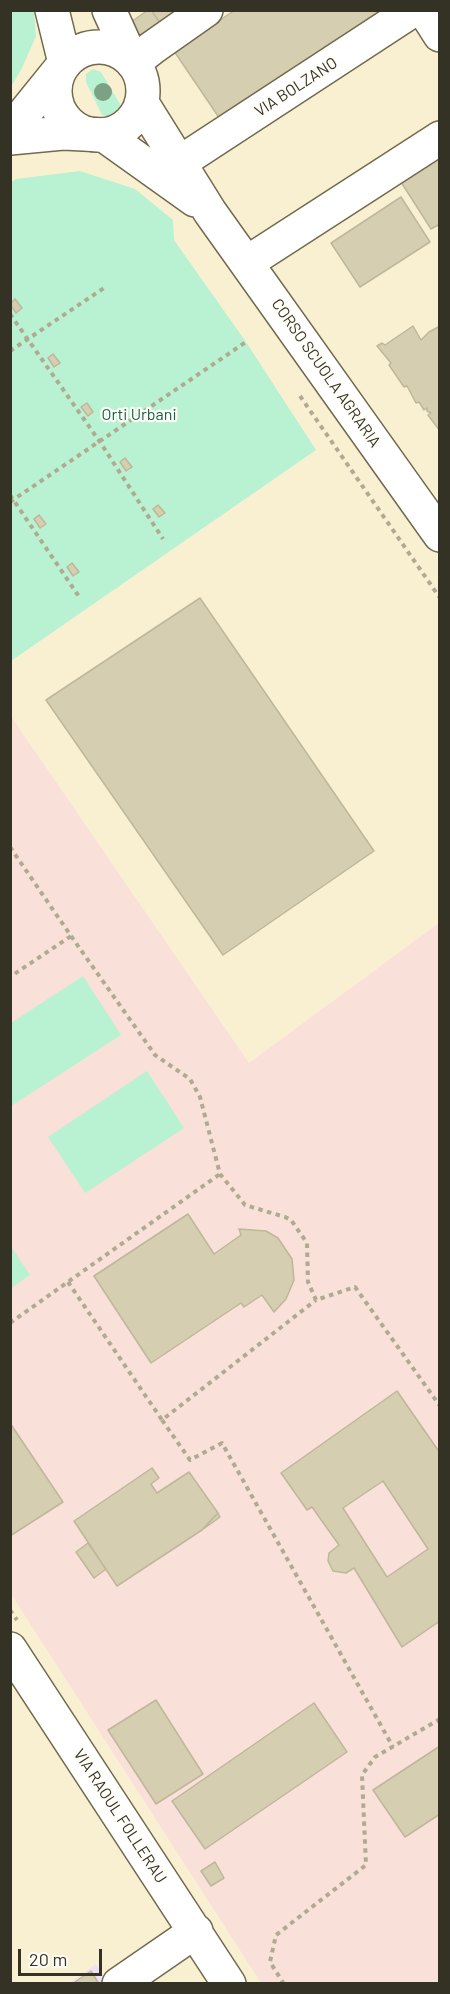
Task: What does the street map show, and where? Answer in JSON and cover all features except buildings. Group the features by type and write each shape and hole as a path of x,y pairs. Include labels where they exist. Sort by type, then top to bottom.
{"street":[{"path":"52,10 65,63 58,76 56,90 58,105 65,118 76,128 89,134 104,135"},
{"path":"10,138 63,133 104,135 116,132 136,115 143,93 142,56 109,10"},
{"path":"10,131 65,63 75,54 99,47 142,56 206,10"},
{"name":"VIA BOLZANO","path":"179,163 413,10"},
{"path":"423,10 440,35"},
{"name":"CORSO SCUOLA AGRARIA","path":"141,103 210,212 248,262 440,535"},
{"name":"CORSO SCUOLA AGRARIA","path":"104,135 210,212"},
{"path":"248,262 440,138"},
{"name":"VIA RAOUL FOLLERAU","path":"10,1649 229,1983"},
{"path":"119,1983 196,1931"}],"path":[{"path":"10,351 107,286"},
{"path":"10,314 100,442 163,539"},
{"path":"80,598 12,499 246,342"},
{"path":"294,387 440,598"},
{"path":"10,847 155,1055 190,1079 200,1097 220,1174 245,1204 291,1220 307,1243 308,1282 316,1300"},
{"path":"10,977 71,936"},
{"path":"10,1323 220,1174"},
{"path":"68,1282 190,1460 222,1443 393,1747"},
{"path":"162,1420 316,1300 354,1287 440,1407"},
{"path":"284,1983 270,1962 276,1935 366,1865 362,1775 375,1757 440,1719"}],"shaded area":[{"path":"10,715 249,1063 439,923 439,1983 261,1983 11,1594"},
{"path":"96,1964 108,1983 68,1984"}],"green space":[{"path":"11,10 34,11 36,36 11,87"},
{"path":"93,69 101,72 120,104 119,111 111,118 102,115 86,82 86,74"},
{"name":"Orti Urbani","path":"80,171 135,189 173,220 174,240 246,342 316,450 11,661 11,182 16,179"},
{"path":"83,976 121,1035 11,1106 11,1023"},
{"path":"147,1071 184,1128 85,1193 48,1137"},
{"path":"10,1245 30,1275 11,1288 10,1288"}]}
